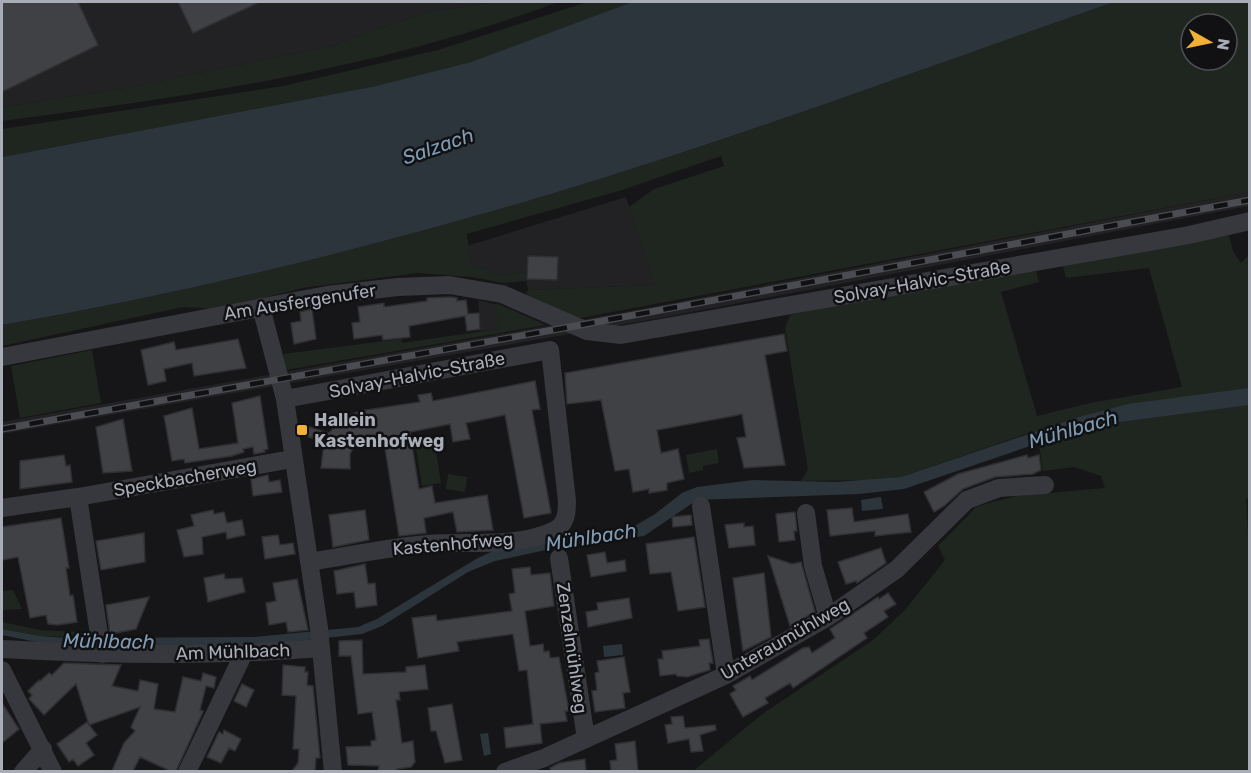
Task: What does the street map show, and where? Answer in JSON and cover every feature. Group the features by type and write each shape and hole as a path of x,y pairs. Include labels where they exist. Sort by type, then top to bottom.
{"street":[{"name":"Solvay-Halvic-Straße","path":"593,333 621,335 649,332 1189,235 1250,221"},
{"name":"Am Ausfergenufer","path":"2,357 327,295 398,287 449,285 502,294 593,333"},
{"path":"261,307 285,399 320,639 333,771"},
{"name":"Solvay-Halvic-Straße","path":"285,399 550,350"},
{"name":"Kastenhofweg","path":"309,562 423,544 504,541 545,534 562,525 567,515 567,501 550,350"},
{"name":"Speckbacherweg","path":"2,507 78,497 292,459"},
{"name":"Unteraumühlweg","path":"505,771 544,758 726,675 828,617 897,569 967,500 999,488 1045,485"},
{"path":"78,497 102,645"},
{"path":"701,506 726,675"},
{"path":"806,513 813,566 828,617"},
{"name":"Zenzelmühlweg","path":"559,558 586,739"},
{"name":"Am Mühlbach","path":"2,649 102,645 243,655 320,639"},
{"path":"187,771 243,655"},
{"path":"2,670 53,771"},
{"path":"23,771 43,749"}],"shaded area":[{"path":"2,2 498,2 426,12 328,47 119,89 2,107"},
{"path":"498,2 558,2 490,26 422,46 283,78 2,121 2,107 119,89 328,47 426,12"},
{"path":"587,2 632,2 471,62 376,86 2,157 2,129 283,86 438,50"},
{"path":"1114,2 1249,2 1249,192 575,319 526,294 528,290 655,285 629,207 654,189 724,166 721,156 622,190 467,234 471,265 501,275 525,272 526,281 503,283 472,277 418,273 302,288 221,309 183,307 2,346 2,325 210,284 415,233 622,172 834,101"},
{"path":"1249,192 1249,206 666,317 2,434 2,422 626,312"},
{"path":"626,197 655,285 528,290 525,272 501,275 471,265 467,246"},
{"path":"1229,235 1233,251 1241,263 1249,255 1250,498 1246,499 1250,570 1249,771 692,772 761,715 873,640 905,610 945,560 938,546 976,507 1017,496 1105,488 1101,476 1074,467 1043,471 1039,444 1029,433 901,477 875,480 801,481 808,470 785,328 790,315 875,296 1036,271 1039,282 1001,292 1037,416 1090,403 1182,387 1149,268 1066,278 1063,266"},
{"path":"478,300 502,306 499,329 481,331"},
{"path":"496,303 546,325 286,370 283,354 401,339 402,343 498,329"},
{"path":"92,350 101,403 20,418 11,366"},
{"path":"435,445 441,483 422,486 416,448"},
{"path":"717,449 719,463 703,466 703,470 689,473 686,455"},
{"path":"448,474 467,477 465,492 446,489"},
{"path":"13,590 22,609 2,610 2,591"},
{"path":"2,622 40,630 96,633 96,638 40,636 2,629"}],"water":[{"name":"Salzach","path":"632,2 1114,2 693,149 483,214 347,251 210,284 2,325 2,157 376,86 471,62"},
{"name":"Mühlbach","path":"1249,388 1249,405 1112,423 1039,443 904,489 859,494 697,500 644,536 564,546 495,561 468,572 382,626 362,634 262,645 41,643 2,635 2,629 67,638 253,637 358,627 377,619 476,559 497,549 558,537 633,527 655,514 682,493 697,487 753,480 836,482 901,477 1079,417 1128,404"},
{"path":"881,497 883,509 862,511 861,500"},
{"path":"622,644 623,655 604,657 603,646"},
{"path":"488,733 491,754 484,756 480,734"}],"building":[{"path":"2,2 78,2 98,45 2,92"},
{"path":"178,2 260,2 193,33"},
{"path":"528,256 558,257 557,280 527,279"},
{"path":"427,298 457,298 457,301 466,300 468,314 479,313 480,329 467,331 465,316 409,326 410,337 383,340 382,335 354,339 352,323 360,322 358,307 384,303 384,307 427,301"},
{"path":"312,309 316,339 294,344 291,323 301,321 300,312"},
{"path":"784,334 787,351 765,355 785,465 744,468 737,438 746,437 742,414 657,430 661,453 678,449 684,479 667,483 667,490 649,493 649,489 633,492 629,469 615,471 601,400 567,404 565,373"},
{"path":"238,339 246,368 194,376 192,363 164,369 166,381 148,385 141,350 174,342 176,350"},
{"path":"535,381 540,409 532,410 551,513 524,518 505,415 466,423 470,439 453,442 450,424 410,432 419,489 432,486 435,503 487,495 493,530 457,532 453,512 424,518 426,533 399,536 383,436 361,440 355,445 350,454 350,469 321,468 324,443 302,434 303,425 329,433 344,417 360,411 420,402 418,395 431,393 433,401"},
{"path":"260,396 268,449 264,450 265,452 254,454 253,447 243,449 244,452 232,456 185,463 184,459 172,461 164,416 192,408 199,449 238,443 232,403"},
{"path":"123,419 132,471 103,473 96,427"},
{"path":"64,455 66,466 70,465 72,482 20,489 20,461"},
{"path":"1027,455 1028,458 1039,455 1041,470 1033,474 995,477 963,489 934,512 924,492 958,474"},
{"path":"268,475 269,482 280,480 282,492 253,496 251,479"},
{"path":"852,508 854,522 908,514 911,532 875,536 875,531 830,536 827,510"},
{"path":"213,510 214,514 224,512 227,523 242,520 245,535 227,539 226,532 202,537 203,554 184,557 177,530 194,526 191,515"},
{"path":"365,510 369,540 333,547 329,515"},
{"path":"795,512 797,531 794,531 795,540 779,542 776,514"},
{"path":"691,515 692,525 673,527 672,517"},
{"path":"61,518 69,568 66,568 70,596 73,595 77,622 57,625 48,624 46,615 30,618 18,557 2,560 2,527"},
{"path":"744,523 744,527 753,526 755,545 729,548 725,525"},
{"path":"144,533 145,562 101,570 96,541"},
{"path":"278,535 280,545 293,543 295,554 265,559 262,537"},
{"path":"694,537 705,607 678,611 671,572 650,574 646,544"},
{"path":"881,548 886,563 857,583 856,581 846,584 838,562"},
{"path":"605,552 607,563 625,560 626,571 591,577 587,555"},
{"path":"768,556 792,564 801,562 815,612 790,626"},
{"path":"365,564 368,584 375,583 377,605 356,608 354,592 337,594 334,571"},
{"path":"530,567 531,575 550,573 554,606 525,611 530,646 543,644 544,652 549,651 550,658 559,657 569,711 565,711 567,721 540,724 542,743 506,748 504,728 533,724 527,670 519,671 513,634 457,642 459,651 418,658 412,618 436,615 437,621 512,611 509,594 515,593 512,569"},
{"path":"764,573 771,637 743,651 733,578"},
{"path":"224,574 225,579 242,578 245,592 208,602 204,578"},
{"path":"297,579 308,630 288,632 286,622 269,625 266,603 276,601 273,583"},
{"path":"888,593 896,604 884,611 888,617 864,633 867,638 793,688 790,683 765,698 768,703 743,717 730,694 736,690 733,686 750,676 752,680 803,648 809,647 812,653 835,638 830,629 878,597 879,599"},
{"path":"149,597 136,629 110,634 106,605"},
{"path":"629,598 632,618 588,627 586,612 598,610 597,603"},
{"path":"709,639 713,663 709,663 710,670 687,677 676,674 660,676 658,659 663,659 662,651 700,646 699,640"},
{"path":"362,640 363,674 406,672 406,667 425,665 428,689 399,692 400,700 396,700 402,743 413,741 415,762 411,767 397,769 398,771 378,771 379,766 348,765 346,747 371,746 371,741 376,740 372,712 358,714 351,656 339,656 339,641"},
{"path":"624,657 630,692 623,693 625,708 595,712 592,691 597,690 595,673 599,672 597,661"},
{"path":"64,663 121,665 112,686 138,691 140,680 158,684 154,709 175,712 183,677 201,681 203,673 216,677 214,688 206,686 200,710 203,711 202,714 176,771 170,771 140,757 133,771 112,771 124,743 135,731 131,727 140,707 89,725 76,684 44,715 29,699 32,695 28,691 49,673 52,675"},
{"path":"283,665 305,667 305,672 308,672 307,685 313,686 320,758 316,758 315,771 292,771 298,763 299,749 293,749 296,696 282,695"},
{"path":"242,684 254,690 246,707 234,701"},
{"path":"2,703 19,729 2,743"},
{"path":"452,704 462,760 445,763 436,731 431,731 428,708"},
{"path":"683,716 685,728 715,725 716,730 700,735 703,751 691,752 689,739 668,743 665,725 672,724 671,717"},
{"path":"87,722 97,735 86,743 94,755 78,766 73,759 69,762 57,744"},
{"path":"224,730 241,739 235,751 229,748 221,763 207,757 219,732 223,734"},
{"path":"635,741 638,771 611,771 610,761 617,760 615,744"},
{"path":"585,759 586,771 550,771 550,768 559,763"}],"railway":[{"path":"2,429 575,326 1250,200"}],"place":[{"name":"Hallein Kastenhofweg","path":"302,430"}]}
